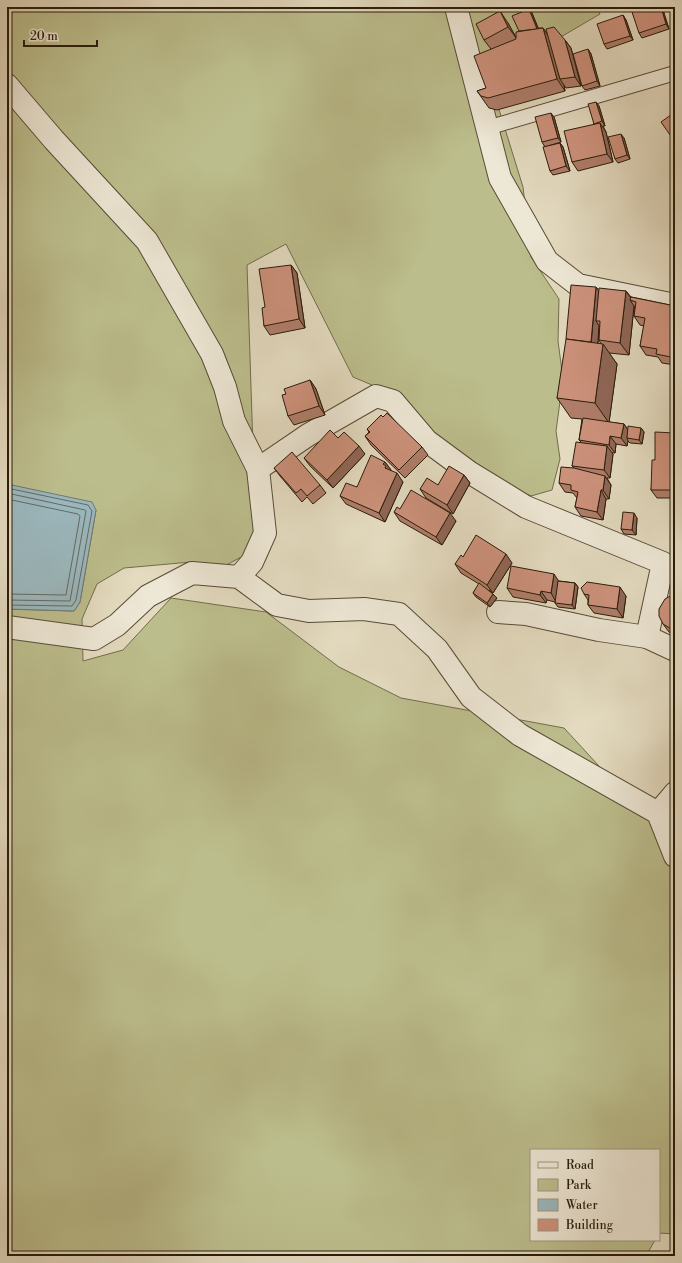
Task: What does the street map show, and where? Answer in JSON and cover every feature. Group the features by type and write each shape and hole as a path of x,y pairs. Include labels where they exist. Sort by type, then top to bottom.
{"street":[{"path":"456,7 500,178 547,261 578,285 675,305"},
{"path":"7,85 54,140 146,241 212,354 225,387 234,421 258,468 266,532 252,562 239,577"},
{"path":"258,468 308,435 376,396 393,401 427,441 469,472 526,507 664,563 648,637"},
{"path":"7,627 94,639 117,625 148,596 192,573 239,577 277,605 309,611 364,609 399,614 437,649 471,697 520,735 658,813 675,856"},
{"path":"498,612 526,614 599,630 648,637 675,650"},
{"path":"658,813 675,793"}],"lane":[{"path":"487,128 675,73"}],"green space":[{"path":"7,7 597,7 600,14 547,45 484,61 523,187 531,257 559,299 558,341 563,379 556,431 560,459 552,490 531,496 498,482 439,442 398,396 353,377 286,244 247,265 253,449 263,523 243,556 219,569 191,562 124,568 97,584 82,619 83,661 123,650 171,598 266,612 339,667 401,698 564,728 610,778 656,801 675,815 675,1234 660,1233 660,1149 530,1149 530,1241 654,1241 646,1256 7,1256 7,609 74,611 80,602 96,510 37,491 7,484"}],"water":[{"path":"7,484 92,502 96,510 80,602 74,611 7,609"}],"building":[{"path":"646,7 661,7 666,24 639,33 632,12"},
{"path":"529,9 537,29 519,31 512,16"},
{"path":"500,11 508,27 484,40 476,24"},
{"path":"623,15 630,36 604,44 597,24"},
{"path":"554,27 565,40 575,77 560,79 546,29"},
{"path":"543,28 557,79 488,98 481,96 477,91 486,88 474,56 516,39 516,32"},
{"path":"588,49 597,81 582,86 573,54"},
{"path":"596,102 602,121 594,124 588,104"},
{"path":"675,112 675,142 661,122"},
{"path":"551,113 558,138 542,142 535,117"},
{"path":"600,123 607,154 572,162 564,131"},
{"path":"621,134 627,155 615,159 608,137"},
{"path":"560,143 566,166 550,171 543,147"},
{"path":"291,265 299,319 264,326 262,308 265,307 259,269"},
{"path":"571,285 596,287 591,342 566,339"},
{"path":"599,288 626,291 620,343 599,340 600,321 596,321"},
{"path":"631,297 675,306 675,354 672,353 671,357 656,354 657,349 640,346 645,318 634,316 636,302 630,300"},
{"path":"566,339 603,344 595,403 557,398"},
{"path":"310,380 319,406 288,416 282,395 286,394 284,389"},
{"path":"387,413 422,447 399,470 365,436 370,432 367,429 381,415 383,417"},
{"path":"583,418 624,424 621,438 610,436 609,445 579,440"},
{"path":"628,426 641,428 639,440 627,438"},
{"path":"330,430 338,438 344,432 359,446 327,480 304,458"},
{"path":"655,432 675,433 675,490 651,490 652,460 655,460"},
{"path":"576,442 607,446 604,470 572,466"},
{"path":"292,452 320,485 307,496 301,489 296,493 274,468"},
{"path":"371,455 385,462 383,464 386,466 385,468 397,473 379,513 340,496 346,483 357,487"},
{"path":"449,466 464,475 447,505 420,489 427,478 438,485"},
{"path":"561,467 574,468 605,476 597,512 575,507 578,492 571,490 571,485 559,483"},
{"path":"411,490 450,513 436,537 394,512 397,507 400,509"},
{"path":"623,512 634,513 632,530 621,529"},
{"path":"476,535 506,554 487,585 455,564 461,555 463,557"},
{"path":"511,566 554,574 551,593 541,591 540,595 507,588"},
{"path":"558,581 575,583 572,605 555,603"},
{"path":"587,582 620,587 617,609 588,605 589,595 584,594 581,588"},
{"path":"479,583 493,594 487,603 473,593"},
{"path":"675,595 675,629 673,630 663,624 659,616 659,609 665,599"}]}
